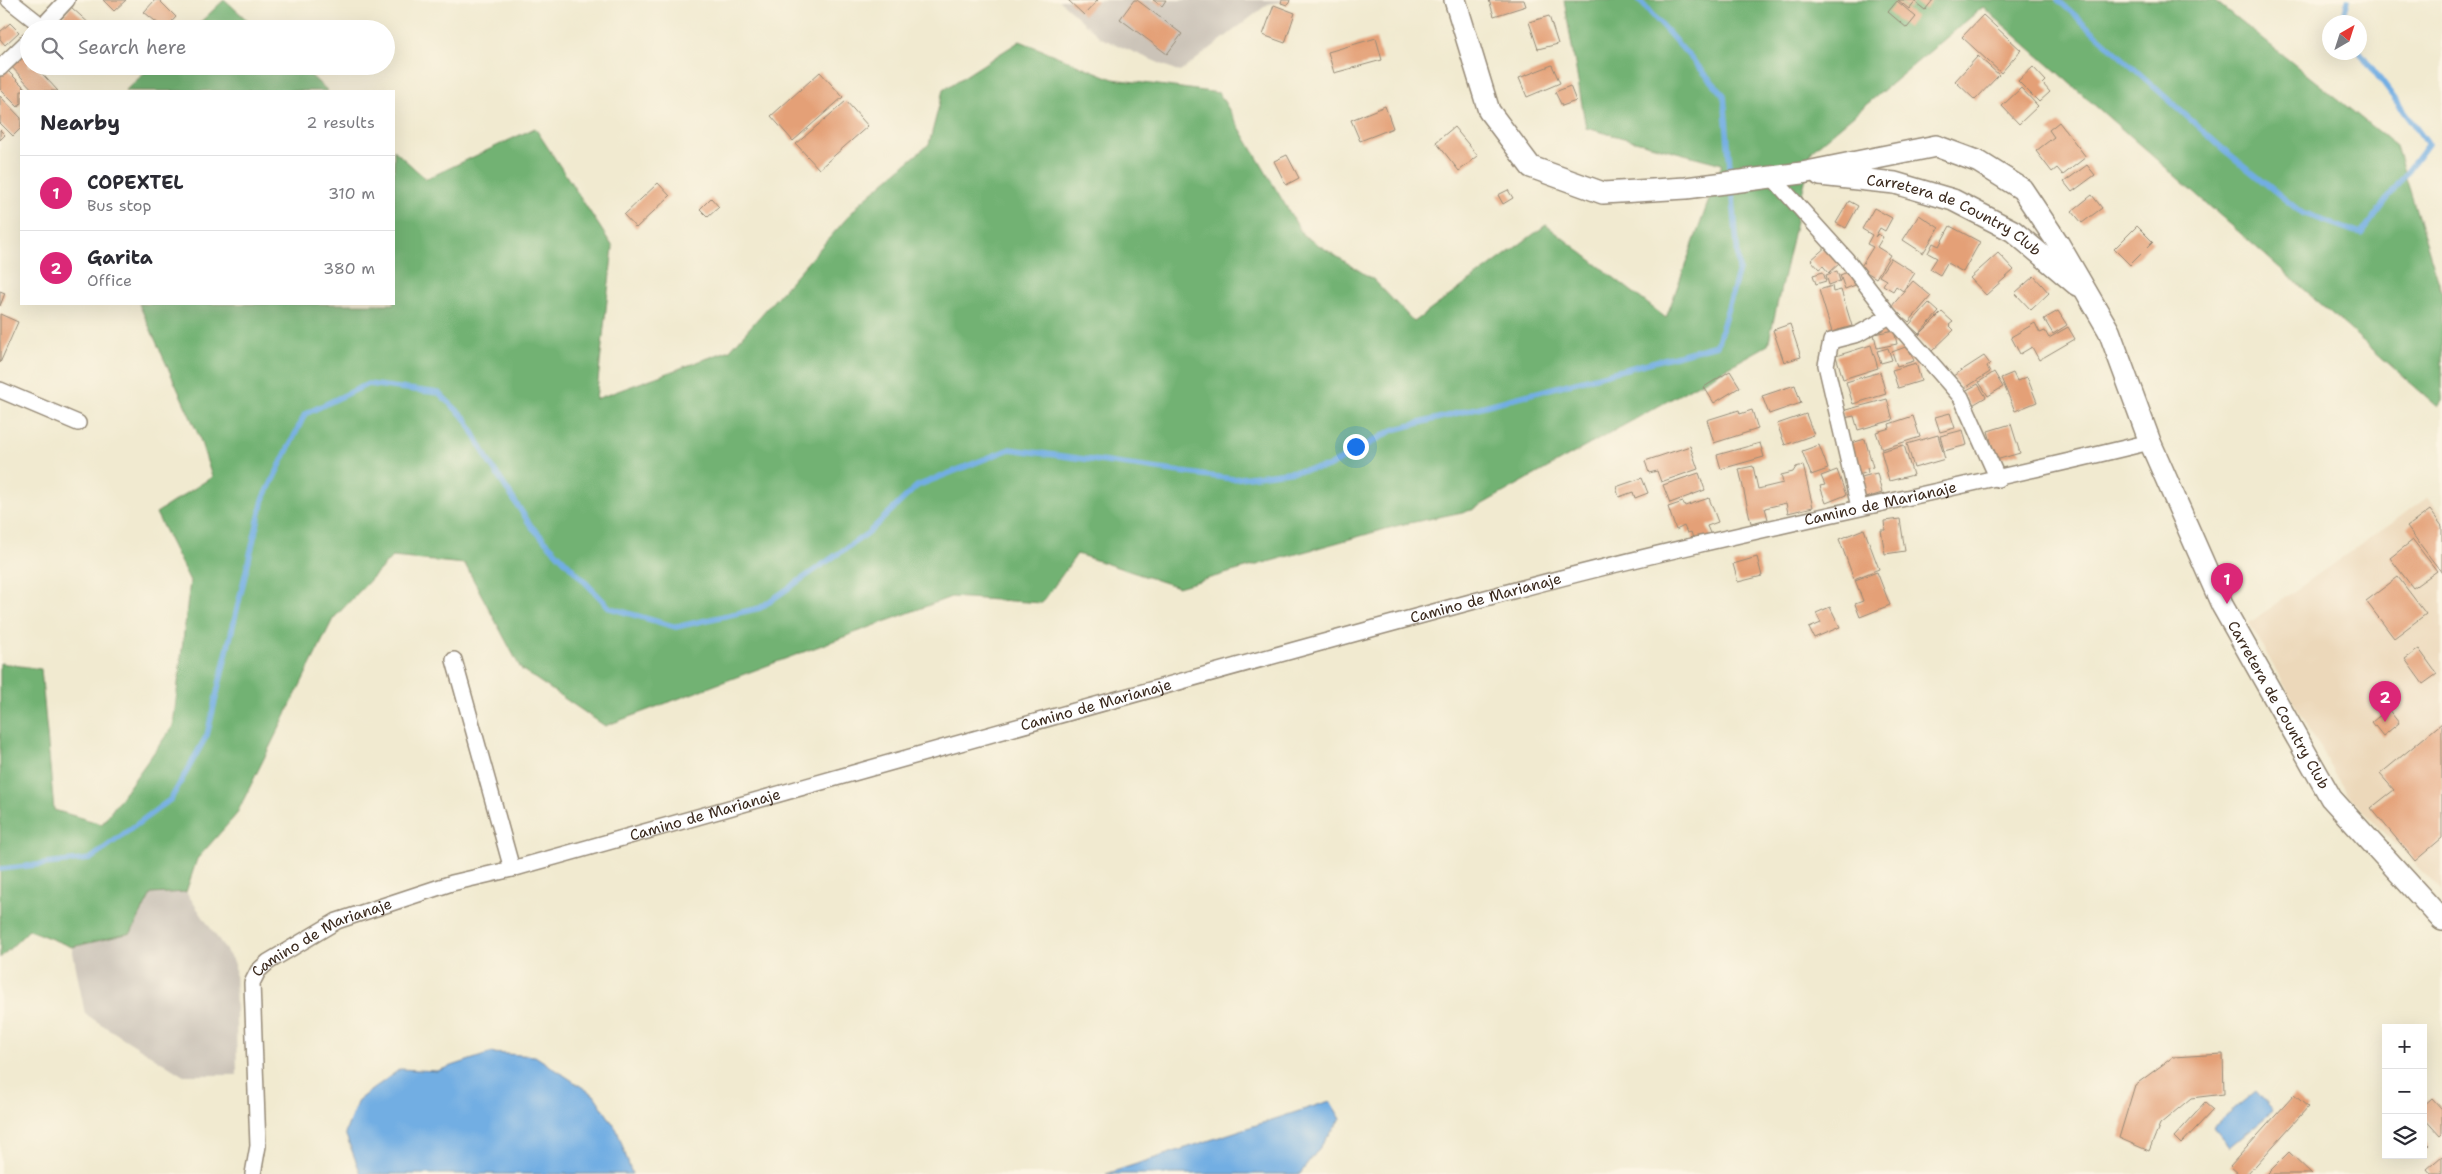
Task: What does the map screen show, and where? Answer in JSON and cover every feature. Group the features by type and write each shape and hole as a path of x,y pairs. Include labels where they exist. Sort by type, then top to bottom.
{"street":[{"path":"9,0 33,20"},
{"path":"48,20 67,0"},
{"name":"Carretera de Country Club","path":"1455,0 1489,111 1532,167 1603,193 1686,188 1802,173 1936,146 1979,162 2022,190 2058,243 2109,331 2150,442 2222,606 2331,798 2442,920"},
{"path":"0,68 20,49"},
{"name":"Carretera de Country Club","path":"1802,173 1895,183 1953,200 2014,231 2088,296"},
{"path":"1772,177 1846,259 1890,316 1961,398 1998,479"},
{"path":"1859,507 1826,364 1831,342 1858,334 1890,316"},
{"path":"0,390 78,424"},
{"name":"Camino de Marianaje","path":"254,1174 258,1146 252,983 258,971 268,962 337,922 452,883 512,869 1515,590 1859,507 1998,479 2150,442"},
{"path":"454,660 512,869"}],"shaded area":[{"path":"1059,0 1292,0 1268,4 1180,72 1101,38"},
{"path":"2428,497 2442,515 2442,892 2346,793 2249,623"},
{"path":"186,892 235,964 237,1075 182,1075 85,1014 72,947 131,933 151,894"}],"green space":[{"path":"225,0 247,20 203,20"},
{"path":"1564,0 2214,0 2396,146 2442,293 2442,401 2438,407 1983,7 1812,150 1768,345 1472,510 1400,525 1178,587 1077,554 1042,603 951,597 605,726 521,669 465,564 392,557 333,619 236,815 197,859 186,892 151,894 131,933 72,947 29,930 0,958 0,663 41,669 54,810 102,824 173,726 190,581 156,513 212,477 199,436 139,305 395,305 395,151 426,179 535,128 613,247 596,399 730,350 862,201 929,144 943,90 1020,41 1113,79 1219,93 1303,235 1374,280 1414,322 1546,225 1666,318 1722,164 1586,128"},
{"path":"142,75 310,75 327,90 126,90"}],"water":[{"path":"491,1053 535,1056 594,1095 617,1130 632,1174 361,1174 345,1133 358,1100 400,1069 437,1071"},
{"path":"2256,1091 2273,1111 2229,1147 2212,1127"},
{"path":"1330,1101 1341,1119 1300,1174 1106,1174"}],"building":[{"path":"103,0 126,0 114,11"},
{"path":"155,0 159,0 176,17 173,20 154,20 144,12"},
{"path":"1068,0 1098,0 1084,15"},
{"path":"1134,0 1137,0 1182,34 1167,54 1120,19"},
{"path":"1153,0 1166,0 1162,6"},
{"path":"1282,0 1290,0 1287,5 1281,3"},
{"path":"1489,0 1524,0 1526,6 1494,16"},
{"path":"1898,0 1916,0 1909,9"},
{"path":"1918,0 1933,0 1925,10 1916,3"},
{"path":"1897,1 1916,17 1907,28 1888,12"},
{"path":"1274,5 1295,13 1285,43 1263,35"},
{"path":"71,7 85,20 60,20"},
{"path":"1983,15 2021,50 2001,73 1962,37"},
{"path":"1549,16 1558,44 1538,49 1529,22"},
{"path":"10,23 19,32 5,45 0,39 0,32"},
{"path":"1376,38 1382,60 1334,73 1328,52"},
{"path":"1978,56 1999,75 1975,100 1955,81"},
{"path":"20,57 20,75 43,75 57,90 33,90 10,65"},
{"path":"1552,65 1560,83 1527,97 1519,78"},
{"path":"2033,67 2046,81 2043,84 2050,92 2039,102 2018,81"},
{"path":"7,70 27,90 20,90 20,104 18,107 0,89 0,76"},
{"path":"820,72 843,97 793,141 771,116"},
{"path":"1570,86 1576,101 1562,106 1555,92"},
{"path":"2021,88 2038,106 2019,124 2002,106"},
{"path":"0,96 20,117 20,129 13,136 0,123"},
{"path":"846,101 868,126 819,169 796,144"},
{"path":"1385,106 1393,128 1360,141 1351,120"},
{"path":"2059,122 2086,157 2063,175 2057,168 2052,172 2036,151 2054,137 2049,130"},
{"path":"1454,127 1478,156 1459,171 1436,142"},
{"path":"0,130 5,135 0,140"},
{"path":"1287,155 1299,178 1286,185 1274,161"},
{"path":"2087,165 2095,175 2072,192 2064,182"},
{"path":"658,183 670,196 636,228 624,215"},
{"path":"1508,190 1513,198 1503,204 1498,195"},
{"path":"2092,195 2102,208 2082,223 2072,211"},
{"path":"711,198 719,207 708,217 700,209"},
{"path":"1849,201 1858,206 1846,228 1836,223"},
{"path":"1874,208 1892,218 1885,231 1880,228 1875,237 1878,234 1883,237 1877,247 1890,255 1876,278 1860,268 1873,247 1867,244 1872,235 1862,229"},
{"path":"1919,215 1939,228 1923,253 1903,240"},
{"path":"1950,226 1980,242 1963,272 1947,263 1940,275 1930,269 1937,258 1928,253 1933,243 1939,246"},
{"path":"2137,226 2153,242 2130,265 2114,249"},
{"path":"1827,246 1841,262 1829,273 1823,266 1819,269 1811,260"},
{"path":"1998,253 2014,270 1986,295 1970,278"},
{"path":"1891,258 1915,273 1903,291 1896,286 1893,291 1883,285 1886,280 1879,276"},
{"path":"1853,270 1858,284 1845,289 1840,275"},
{"path":"1837,271 1840,281 1829,285 1826,275"},
{"path":"1823,272 1826,281 1816,284 1813,275"},
{"path":"2034,276 2049,293 2031,310 2015,293"},
{"path":"1913,281 1931,296 1909,322 1891,307"},
{"path":"1832,286 1833,292 1841,290 1852,326 1832,332 1819,290"},
{"path":"0,291 5,293 0,306"},
{"path":"1929,303 1939,312 1919,334 1909,325"},
{"path":"2058,311 2067,325 2053,334 2044,319"},
{"path":"1942,312 1953,322 1949,325 1954,330 1931,352 1917,337"},
{"path":"0,314 18,322 0,363"},
{"path":"2035,323 2040,333 2045,331 2049,338 2068,327 2075,339 2039,360 2032,347 2020,354 2011,337"},
{"path":"1790,324 1801,357 1784,362 1773,330"},
{"path":"1894,330 1897,344 1877,348 1874,334"},
{"path":"1871,345 1878,368 1843,379 1836,356"},
{"path":"1908,346 1914,361 1897,366 1892,352"},
{"path":"1888,348 1892,360 1881,363 1877,351"},
{"path":"1984,356 1990,364 1987,366 1990,372 1962,390 1953,376"},
{"path":"1916,363 1921,381 1898,388 1892,370"},
{"path":"1730,371 1740,387 1714,403 1704,387"},
{"path":"1880,372 1886,394 1853,404 1846,382"},
{"path":"1994,372 2003,387 1988,396 1979,382"},
{"path":"2013,373 2017,381 2027,377 2037,402 2015,411 2001,378"},
{"path":"1978,384 1986,397 1971,406 1963,392"},
{"path":"1795,385 1801,403 1769,414 1762,396"},
{"path":"1887,399 1893,420 1858,430 1854,416 1844,418 1842,411"},
{"path":"1739,410 1740,414 1752,410 1758,429 1714,443 1707,420"},
{"path":"1950,413 1955,428 1940,432 1935,417"},
{"path":"1806,414 1814,435 1785,445 1777,424"},
{"path":"1913,416 1920,437 1882,449 1876,432 1890,428 1889,424"},
{"path":"2011,424 2020,453 1996,460 1988,431"},
{"path":"1963,430 1967,445 1944,451 1940,436"},
{"path":"1938,435 1945,459 1914,468 1907,444"},
{"path":"1865,439 1873,467 1867,468 1868,472 1855,476 1848,444"},
{"path":"1760,443 1764,457 1721,469 1717,455"},
{"path":"1819,445 1828,469 1811,475 1802,451"},
{"path":"1904,445 1913,475 1889,481 1881,451"},
{"path":"1690,446 1698,469 1661,482 1657,471 1649,473 1645,461"},
{"path":"1803,465 1813,507 1788,513 1786,503 1765,508 1768,519 1751,523 1739,469 1753,466 1758,489 1783,483 1781,475 1793,472 1796,467"},
{"path":"1837,470 1846,495 1826,503 1820,486 1825,485 1821,476"},
{"path":"1699,473 1705,490 1670,503 1663,485"},
{"path":"1877,473 1882,493 1863,499 1857,478"},
{"path":"1642,478 1648,493 1635,498 1633,492 1619,497 1616,487"},
{"path":"1709,498 1718,522 1707,526 1712,538 1695,544 1691,532 1687,533 1684,526 1676,530 1668,507 1683,502 1685,506"},
{"path":"2430,510 2442,526 2442,573 2407,527"},
{"path":"1900,519 1905,551 1885,554 1881,530 1885,530 1884,521"},
{"path":"1864,529 1879,569 1854,579 1839,539"},
{"path":"2413,540 2437,571 2413,588 2390,558"},
{"path":"1757,557 1762,576 1738,582 1733,564"},
{"path":"1877,572 1890,605 1860,617 1855,604 1863,601 1855,580"},
{"path":"2398,577 2426,614 2394,638 2366,601"},
{"path":"1830,607 1840,627 1814,638 1809,628 1821,623 1816,613"},
{"path":"2419,649 2437,674 2423,684 2405,659"},
{"path":"2388,709 2399,723 2383,736 2372,722"},
{"path":"2442,723 2442,838 2415,861 2371,808 2394,790 2380,774"},
{"path":"2223,1054 2224,1094 2191,1098 2160,1124 2149,1151 2119,1138 2135,1085 2173,1057"},
{"path":"2294,1095 2308,1107 2248,1174 2239,1174 2230,1166"},
{"path":"2432,1098 2442,1109 2442,1134 2440,1136 2427,1121 2427,1102"},
{"path":"2205,1103 2213,1110 2181,1144 2174,1137"},
{"path":"2289,1152 2312,1174 2267,1174"},
{"path":"2442,1156 2442,1174 2431,1174 2427,1169"}],"waterway":[{"path":"1639,0 1724,95 1730,168"},
{"path":"2058,0 2223,149 2302,213 2361,234 2428,144 2366,60"},
{"path":"2344,15 2348,0"},
{"path":"0,869 90,859 171,799 207,735 263,500 305,414 368,384 439,393 466,419 489,462 531,526 610,608 676,627 760,608 868,533 917,486 1010,449 1233,479 1328,467 1393,430 1717,345 1739,270 1733,197"}],"place":[{"name":"COPEXTEL","path":"2227,604"},
{"name":"Garita","path":"2385,722"}]}
